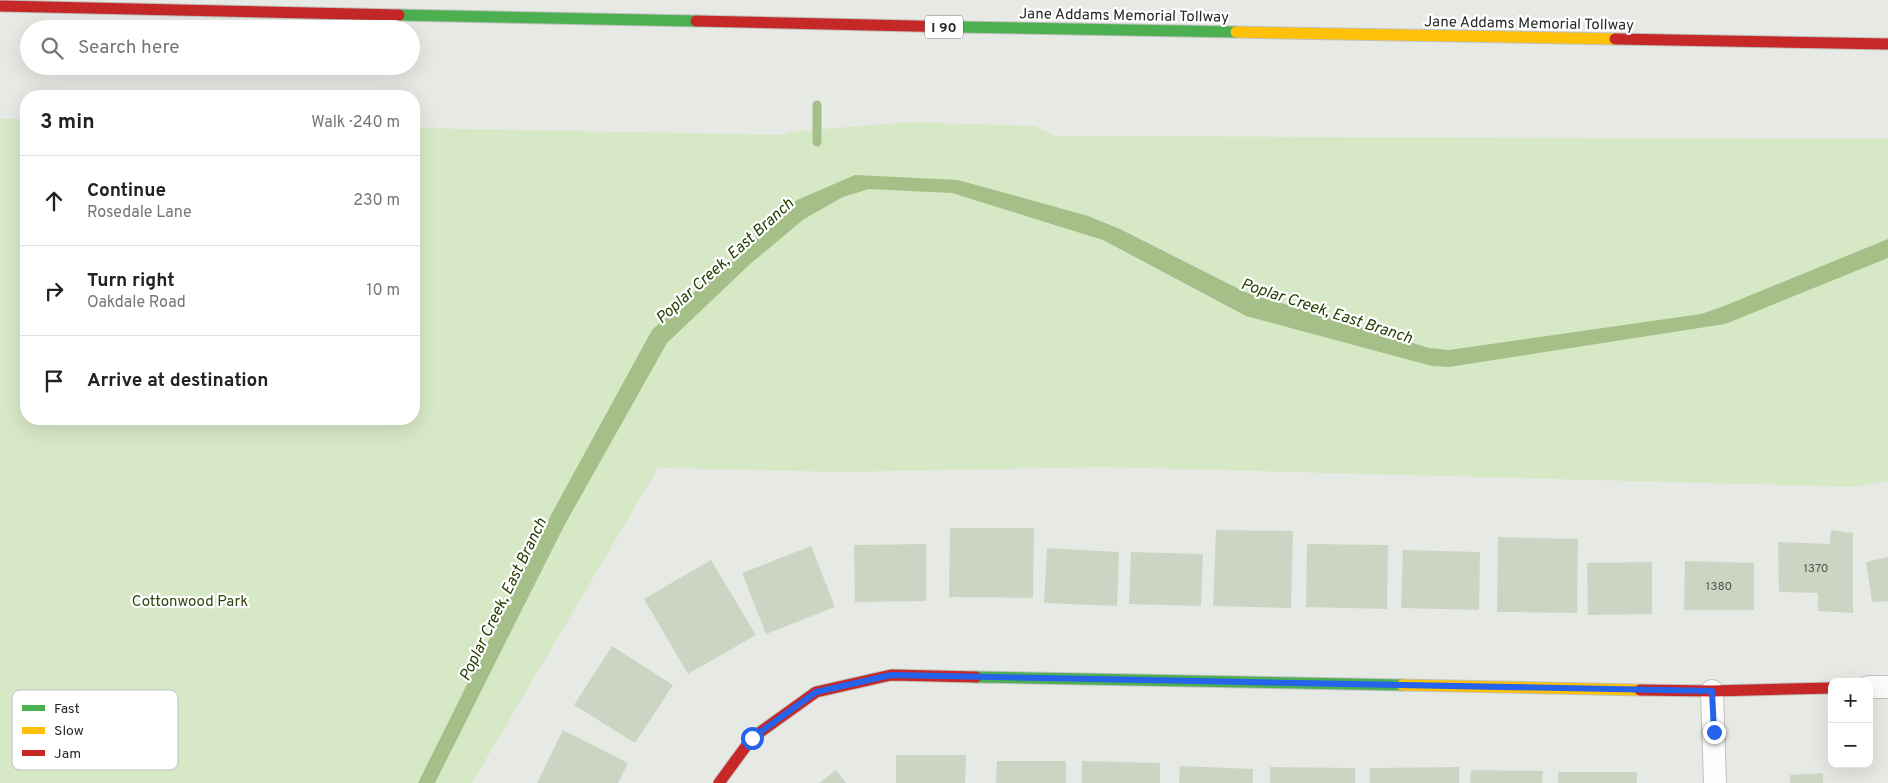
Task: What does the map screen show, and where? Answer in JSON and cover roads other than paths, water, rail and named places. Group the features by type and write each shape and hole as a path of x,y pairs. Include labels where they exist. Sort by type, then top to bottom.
{"main road":[{"name":"Jane Addams Memorial Tollway","path":"0,6 913,26 1888,44"},
{"path":"719,783 752,738 816,692 891,675 1712,691 1828,688"}],"street":[{"path":"1873,687 1888,687"},
{"path":"1712,691 1715,783"}],"waterway":[{"path":"817,105 817,142"}],"water label":[{"name":"Poplar Creek, East Branch","path":"724,260"},
{"name":"Poplar Creek, East Branch","path":"1327,310"},
{"name":"Poplar Creek, East Branch","path":"502,599"}],"park label":[{"name":"Cottonwood Park","path":"190,601"}]}
